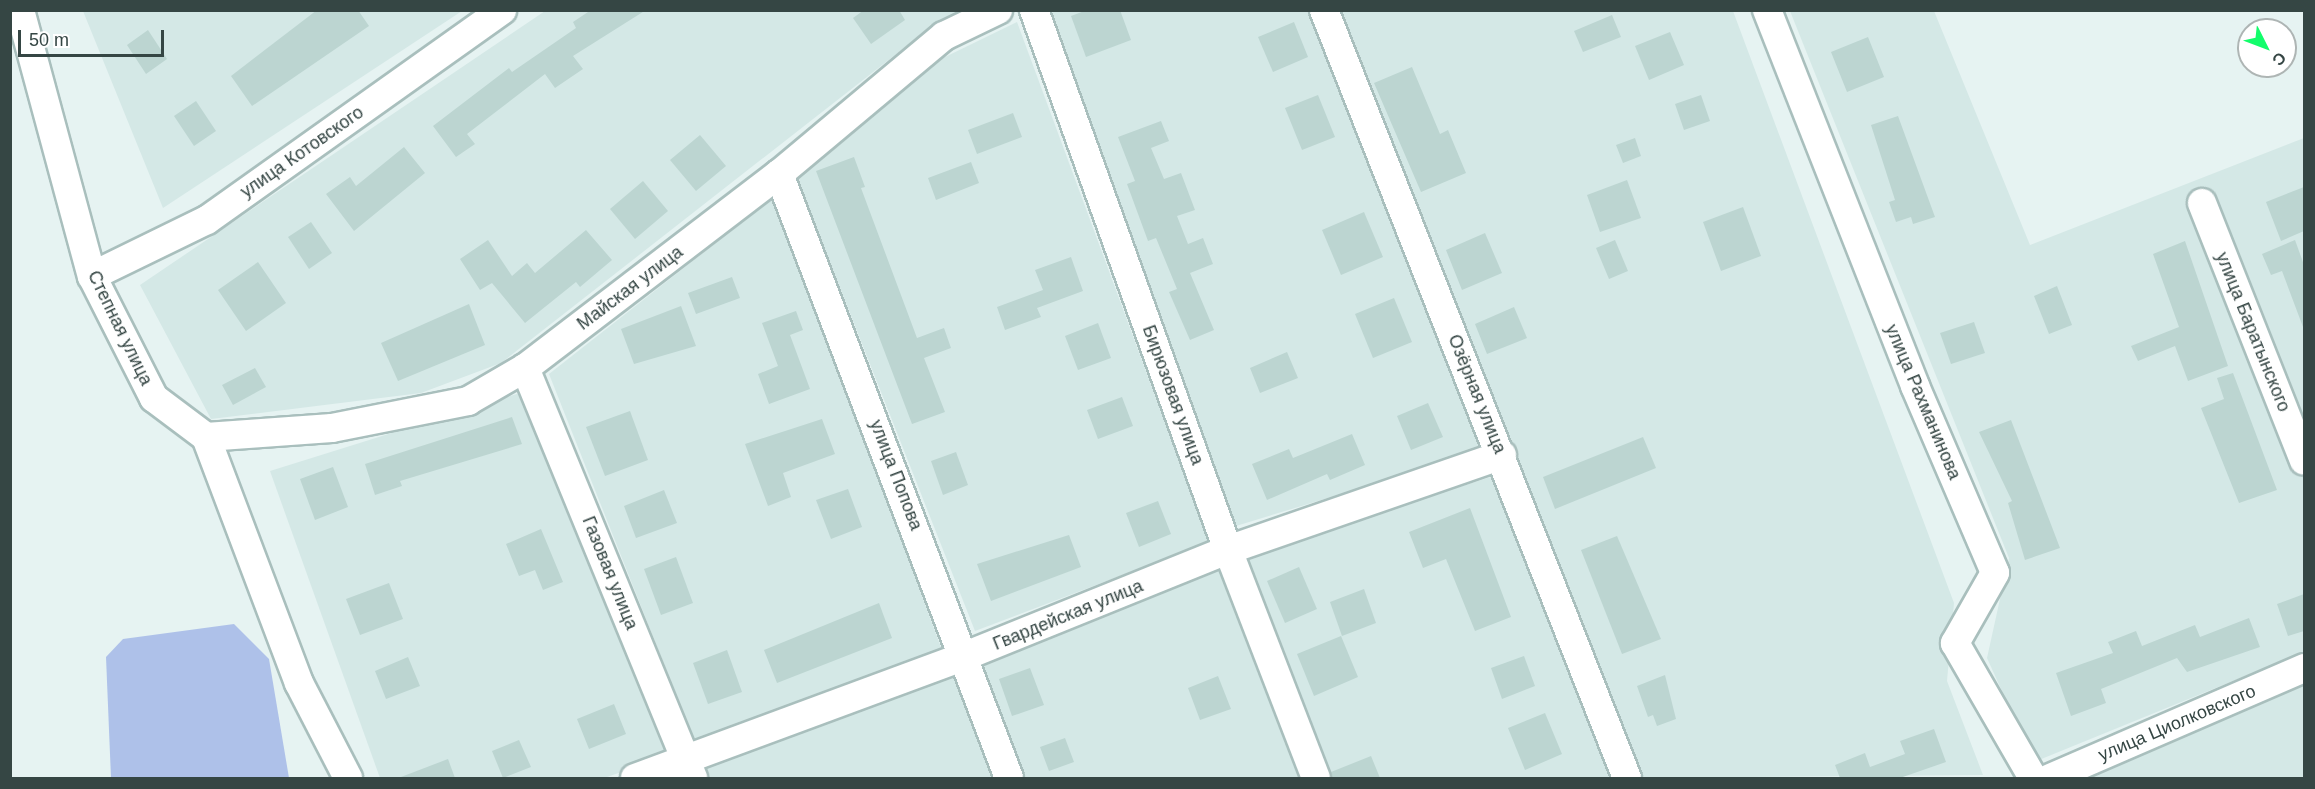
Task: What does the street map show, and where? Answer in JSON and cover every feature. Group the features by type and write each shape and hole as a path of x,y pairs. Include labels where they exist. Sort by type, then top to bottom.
{"street":[{"name":"Степная улица","path":"20,10 92,276 154,398 206,437"},
{"name":"улица Котовского","path":"92,276 207,220 502,10"},
{"name":"Майская улица","path":"206,437 332,428 468,401 525,368 779,174 944,36 998,10"},
{"name":"Бирюзовая улица","path":"1034,10 1228,550 1316,778"},
{"name":"Озёрная улица","path":"1324,10 1502,455 1626,778"},
{"name":"улица Рахманинова","path":"1767,10 1915,386 1995,573 1955,643 2033,778"},
{"name":"улица Попова","path":"779,174 965,656 1009,778"},
{"name":"улица Баратынского","path":"2202,203 2304,461"},
{"name":"Газовая улица","path":"525,368 690,769"},
{"path":"206,437 298,683 348,778"},
{"name":"Гвардейская улица","path":"635,778 690,769 1228,550 1502,455"},
{"name":"улица Циолковского","path":"2050,778 2304,668"}],"shaded area":[{"path":"83,11 462,11 163,208"},
{"path":"545,11 964,11 932,26 501,363 421,393 211,419 140,285"},
{"path":"1050,11 1307,11 1485,450 1236,526"},
{"path":"1333,11 1733,11 1954,603 1947,681 1983,775 1640,778"},
{"path":"1790,11 1934,11 2030,245 2304,138 2304,652 2034,762 1987,658 2009,558"},
{"path":"1017,22 1209,542 975,631 796,176 943,58"},
{"path":"774,197 942,650 696,745 549,374"},
{"path":"523,392 674,754 604,778 380,778 270,471"},
{"path":"1497,475 1615,778 1325,778 1241,556"},
{"path":"1224,563 1306,778 1018,778 977,662"},
{"path":"234,624 269,659 289,778 111,778 106,657 123,639"},
{"path":"959,670 997,778 703,778 698,766"},
{"path":"2304,681 2304,778 2077,778"}],"building":[{"path":"317,10 358,10 369,26 252,106 231,76"},
{"path":"591,10 646,10 573,56 583,69 555,88 545,74 467,134 475,144 456,157 433,126 509,68 512,72 576,28 573,22"},
{"path":"864,10 899,10 905,20 871,44 853,18"},
{"path":"1087,10 1120,10 1131,40 1086,57 1071,16"},
{"path":"1612,15 1621,37 1583,52 1574,31"},
{"path":"1294,22 1308,57 1273,72 1258,37"},
{"path":"148,30 167,59 146,74 127,45"},
{"path":"1670,32 1684,65 1649,80 1635,46"},
{"path":"1868,37 1884,77 1847,92 1831,52"},
{"path":"1412,67 1440,134 1448,130 1466,173 1421,192 1374,83"},
{"path":"1318,95 1335,137 1302,150 1285,108"},
{"path":"1701,95 1710,121 1684,130 1675,104"},
{"path":"196,101 216,131 194,146 174,116"},
{"path":"1013,113 1022,137 977,154 968,130"},
{"path":"1898,116 1935,217 1913,224 1911,217 1896,222 1889,202 1895,200 1871,125"},
{"path":"1161,121 1169,141 1151,148 1164,179 1181,173 1195,210 1177,216 1188,244 1203,238 1213,264 1190,273 1214,330 1190,340 1169,292 1177,289 1156,238 1148,241 1127,184 1135,181 1118,137"},
{"path":"700,135 726,166 696,191 670,160"},
{"path":"1635,138 1641,156 1623,163 1616,145"},
{"path":"404,147 425,173 354,231 326,194 350,177 356,186"},
{"path":"854,157 865,187 861,188 917,338 944,328 951,348 924,358 945,412 912,424 816,171"},
{"path":"971,162 979,183 936,200 928,178"},
{"path":"1627,180 1641,218 1600,232 1587,195"},
{"path":"643,181 668,211 635,239 610,209"},
{"path":"2304,187 2304,231 2281,241 2266,202"},
{"path":"1743,207 1761,256 1721,271 1703,222"},
{"path":"1364,212 1383,257 1341,275 1322,230"},
{"path":"311,222 332,253 309,269 288,237"},
{"path":"586,230 612,260 580,287 576,282 525,323 492,283 480,290 460,259 488,240 512,276 527,263 535,273"},
{"path":"1485,233 1502,273 1462,290 1446,250"},
{"path":"1615,240 1628,271 1609,279 1596,248"},
{"path":"2295,240 2304,265 2303,327 2282,271 2271,275 2262,254"},
{"path":"2185,241 2228,366 2188,381 2175,346 2138,361 2131,346 2179,327 2153,254"},
{"path":"1071,257 1083,291 1037,308 1041,317 1005,330 997,307 1043,290 1035,270"},
{"path":"258,262 286,303 246,331 218,290"},
{"path":"732,277 740,298 696,314 688,293"},
{"path":"2057,286 2072,325 2049,334 2034,296"},
{"path":"1394,298 1412,342 1373,358 1355,314"},
{"path":"469,304 485,345 398,381 381,343"},
{"path":"681,306 696,346 634,364 621,329"},
{"path":"1514,307 1527,338 1487,354 1475,324"},
{"path":"796,311 803,330 790,335 810,389 769,404 758,374 778,366 762,323"},
{"path":"1974,322 1985,353 1951,364 1940,333"},
{"path":"1098,323 1111,358 1078,370 1065,336"},
{"path":"1287,352 1298,378 1260,393 1250,368"},
{"path":"255,368 266,387 233,405 222,385"},
{"path":"2233,373 2277,490 2239,503 2201,408 2224,399 2217,378"},
{"path":"1122,397 1133,426 1098,439 1087,410"},
{"path":"1428,403 1443,437 1411,450 1397,416"},
{"path":"630,411 648,460 605,476 586,427"},
{"path":"512,417 522,444 400,481 402,486 375,495 365,464"},
{"path":"822,419 835,454 783,473 791,497 768,506 745,444"},
{"path":"2011,420 2060,548 2025,560 2008,503 2012,501 1979,432"},
{"path":"1352,434 1365,465 1330,480 1327,474 1267,500 1252,464 1289,449 1293,458"},
{"path":"1643,437 1656,468 1555,509 1543,477"},
{"path":"956,452 968,485 943,495 931,461"},
{"path":"333,467 348,507 315,520 300,479"},
{"path":"848,489 862,527 831,539 816,500"},
{"path":"664,490 677,523 636,538 624,506"},
{"path":"1158,501 1171,534 1139,547 1126,513"},
{"path":"1470,508 1511,617 1475,631 1446,559 1423,568 1409,532"},
{"path":"541,529 563,582 543,590 535,570 519,576 506,544"},
{"path":"1069,535 1081,567 991,601 977,564"},
{"path":"1617,536 1661,639 1622,654 1581,550"},
{"path":"676,557 693,603 661,615 644,569"},
{"path":"1299,567 1317,609 1285,623 1267,581"},
{"path":"389,583 403,619 360,635 346,599"},
{"path":"1364,589 1376,623 1342,636 1330,602"},
{"path":"2304,594 2304,631 2288,636 2277,604"},
{"path":"879,603 892,638 777,683 764,650"},
{"path":"2249,618 2260,647 2187,672 2177,658 2101,689 2106,703 2071,716 2056,673 2113,653 2108,642 2136,631 2142,646 2195,625 2200,637"},
{"path":"1341,636 1358,677 1314,696 1297,654"},
{"path":"727,650 742,692 708,704 693,663"},
{"path":"1524,656 1535,686 1502,699 1491,668"},
{"path":"408,657 420,686 386,699 375,671"},
{"path":"1030,668 1044,705 1012,716 999,679"},
{"path":"1665,675 1676,719 1657,726 1653,715 1648,717 1637,686"},
{"path":"1218,676 1231,709 1200,720 1188,688"},
{"path":"614,704 626,734 589,749 577,719"},
{"path":"1545,713 1562,754 1525,770 1508,728"},
{"path":"1934,729 1946,762 1900,778 1840,778 1835,765 1865,753 1870,767 1905,754 1900,741"},
{"path":"1065,738 1074,762 1049,771 1040,747"},
{"path":"519,740 531,767 503,778 492,751"},
{"path":"1371,756 1380,778 1332,778 1331,772"},
{"path":"448,759 455,778 401,778 401,777"}]}
